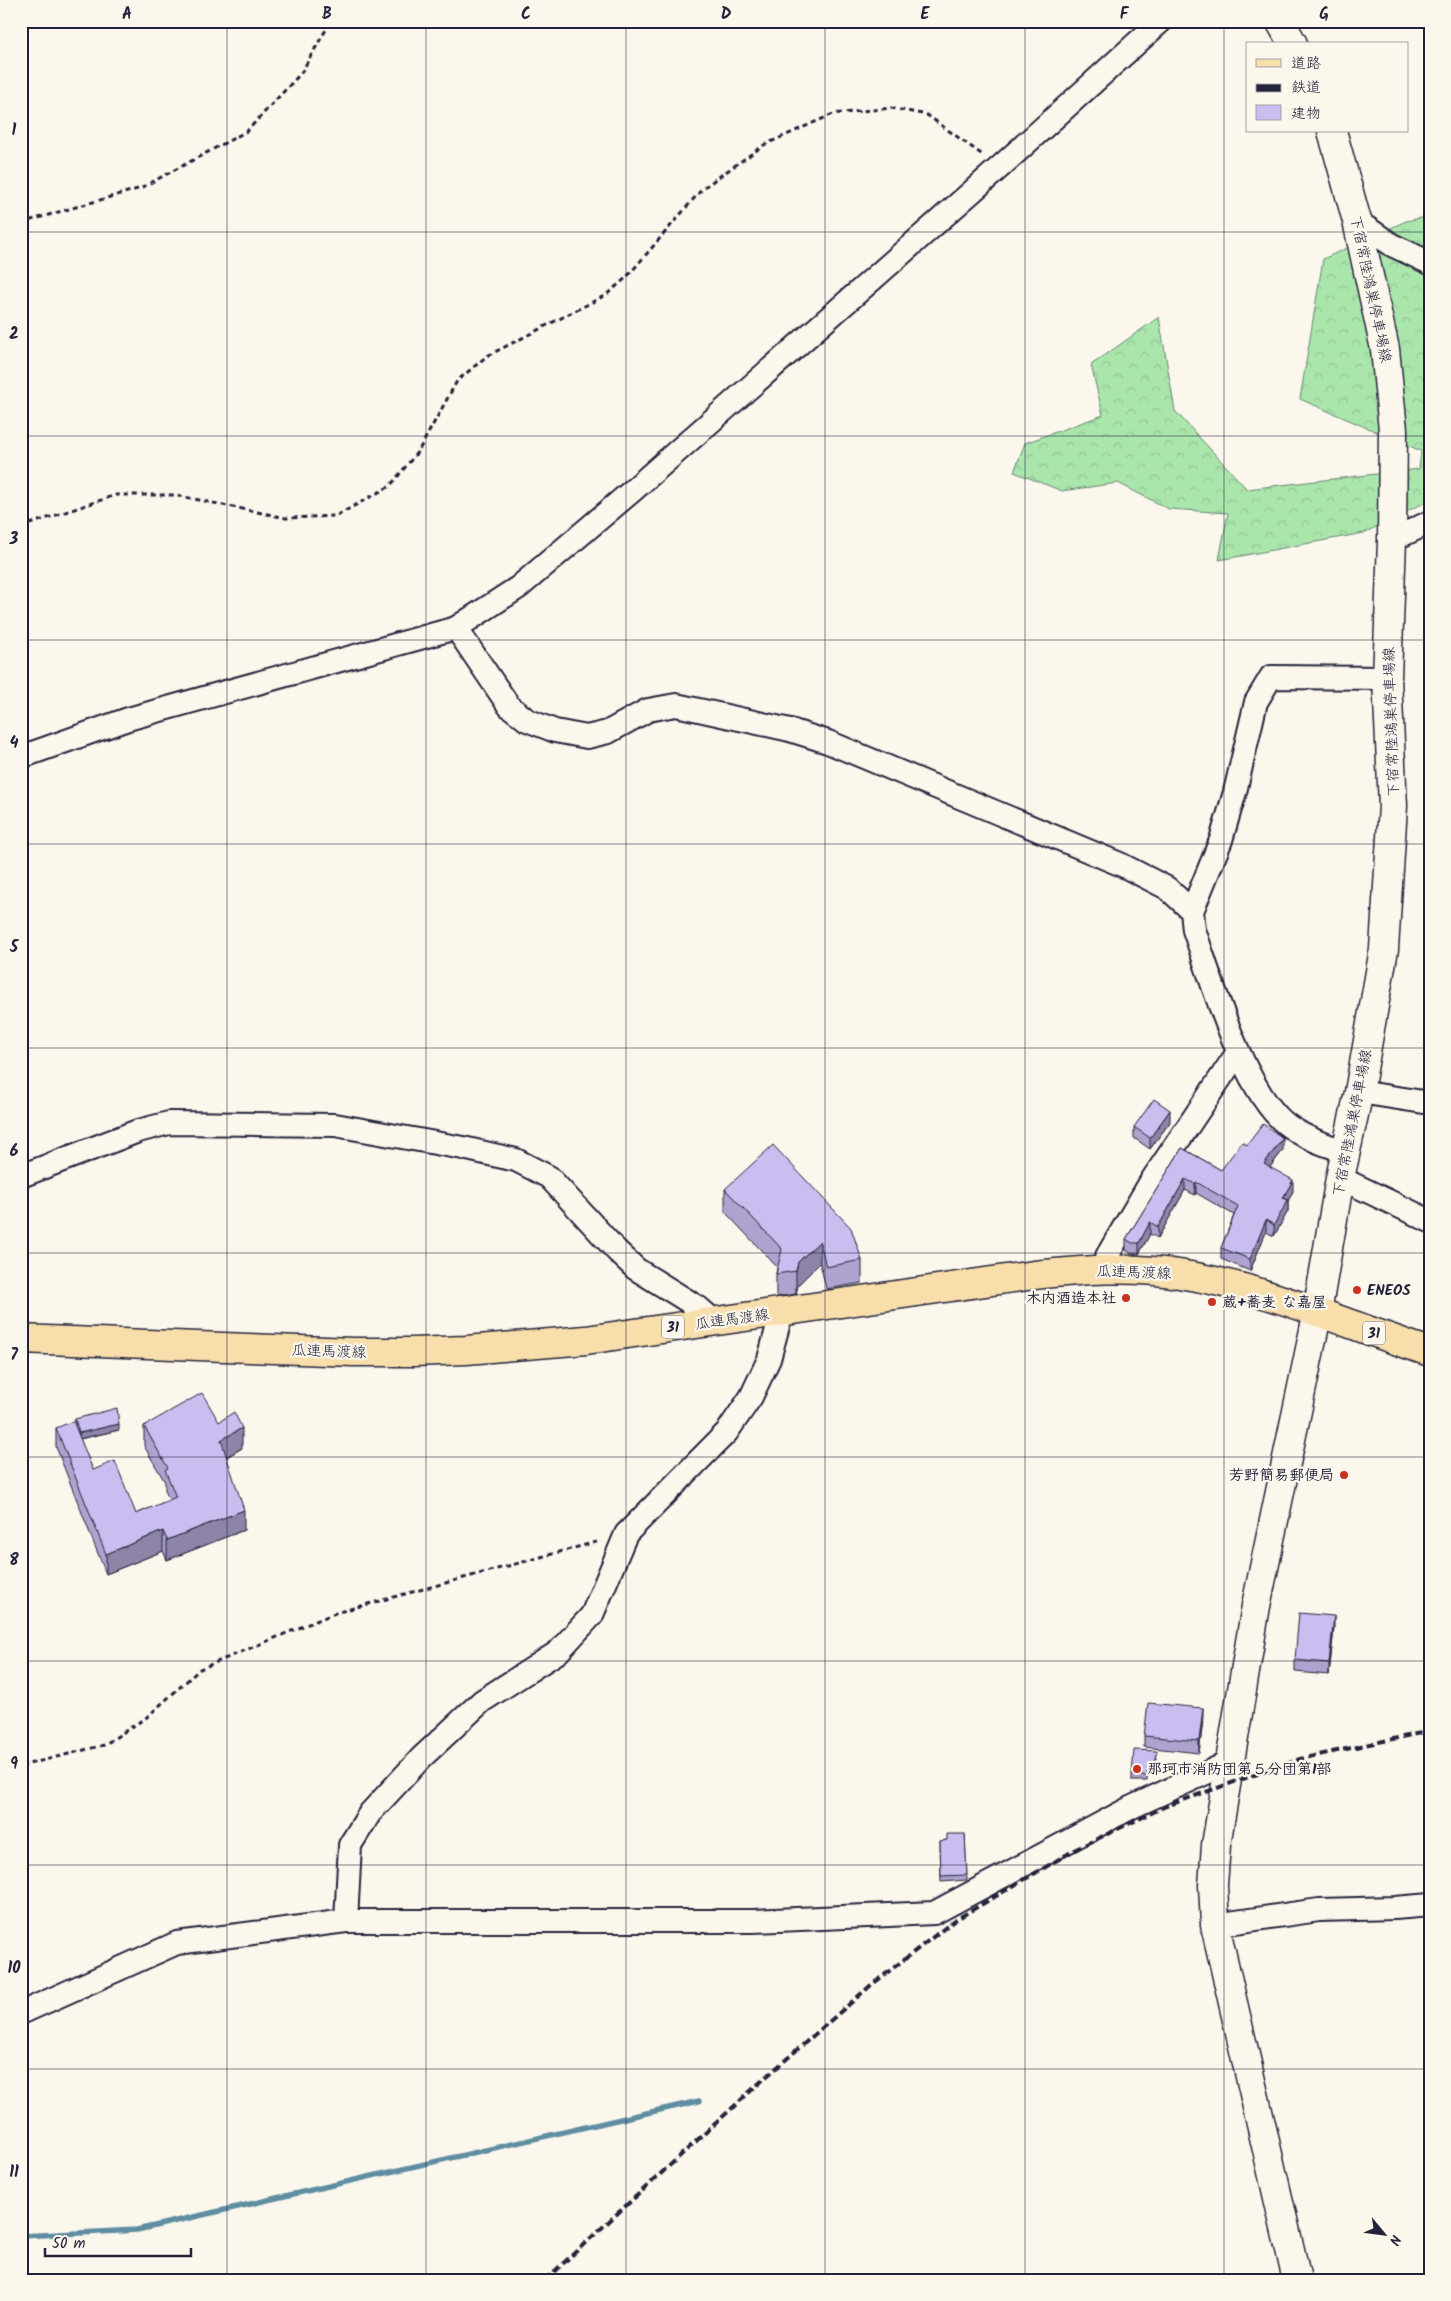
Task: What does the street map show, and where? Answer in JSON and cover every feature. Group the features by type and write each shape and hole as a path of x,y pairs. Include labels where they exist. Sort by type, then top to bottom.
{"main road":[{"path":"1280,21 1292,42"},
{"name":"下宿常陸鴻巣停車場線","path":"1297,2280 1215,1925 1213,1885 1216,1845 1256,1606 1318,1313 1340,1178 1359,1092 1384,949 1394,806 1387,678 1392,540 1393,430 1385,349 1358,221 1332,132"},
{"name":"瓜連馬渡線","path":"21,1339 353,1352 413,1352 586,1340 1034,1275 1106,1269 1178,1274 1215,1281 1318,1313 1430,1352"}],"street":[{"path":"21,757 128,719 456,628 519,587 617,504 1000,166 1161,21"},
{"path":"1358,221 1392,246 1430,263"},
{"path":"1392,540 1430,522"},
{"path":"456,628 509,706 527,720 555,731 587,737 608,732 648,710 676,704 790,730 828,742 1122,865 1167,888 1192,911"},
{"path":"1346,1151 1331,1147 1289,1127 1267,1104 1238,1052 1194,930 1192,911 1221,840 1235,792 1256,702 1272,677 1387,678"},
{"path":"1106,1269 1107,1256 1150,1183 1238,1052"},
{"path":"1359,1092 1430,1103"},
{"path":"21,1176 138,1130 170,1122 335,1125 463,1148 516,1160 549,1176 617,1251 636,1269 699,1308 714,1321"},
{"path":"1340,1178 1430,1221"},
{"path":"346,1921 350,1845 370,1812 421,1758 482,1701 558,1652 592,1615 626,1534 727,1432 751,1398 770,1359 782,1311"},
{"path":"21,2013 177,1943 346,1921 753,1921 934,1913 1132,1806 1230,1762"},
{"path":"1215,1925 1319,1910 1430,1905"}],"path":[{"path":"21,223 141,188 247,131 301,73 331,21"},
{"path":"21,527 116,495 175,496 286,518 336,516 390,486 420,450 457,381 487,356 606,295 626,278 703,188 764,145 833,114 891,108 927,115 1000,166"},
{"path":"21,1766 104,1745 147,1717 200,1669 335,1613 626,1534"}],"green space":[{"path":"1430,216 1430,500 1364,533 1219,560 1228,513 1169,509 1118,483 1062,491 1014,472 1025,443 1103,415 1091,365 1159,317 1175,411 1247,489 1419,469 1421,451 1300,399 1323,259 1406,221"}],"building":[{"path":"1154,1099 1170,1110 1150,1138 1134,1127"},
{"path":"1263,1124 1283,1138 1264,1164 1293,1180 1283,1198 1288,1200 1274,1225 1266,1220 1250,1259 1221,1248 1238,1206 1196,1182 1195,1184 1185,1179 1158,1227 1150,1222 1139,1243 1132,1243 1126,1239 1182,1148 1221,1170 1242,1142 1247,1145"},
{"path":"773,1145 851,1228 862,1260 826,1267 820,1241 798,1262 796,1271 776,1274 782,1249 725,1189"},
{"path":"202,1393 219,1422 234,1412 242,1428 221,1440 244,1510 167,1540 163,1531 106,1554 56,1428 73,1421 93,1470 115,1461 136,1514 176,1497 165,1470 168,1468 144,1426"},
{"path":"117,1408 119,1424 79,1433 75,1419"},
{"path":"1299,1613 1334,1616 1329,1663 1295,1660"},
{"path":"1148,1703 1203,1708 1199,1741 1144,1736"},
{"path":"1134,1750 1157,1751 1155,1767 1148,1766 1147,1776 1132,1775"},
{"path":"947,1834 965,1834 967,1875 941,1876 940,1841 947,1840"}],"waterway":[{"path":"21,2236 137,2230 699,2101"}],"railway":[{"path":"545,2280 766,2077 870,1986 955,1920 1078,1848 1166,1806 1300,1759 1430,1731"}],"place":[{"name":"ENEOS","path":"1357,1290"},
{"name":"木内酒造本社","path":"1126,1298"},
{"name":"蔵+蕎麦 な嘉屋","path":"1212,1302"},
{"name":"芳野簡易郵便局","path":"1344,1475"},
{"name":"那珂市消防団第５分団第1部","path":"1137,1769"}]}
